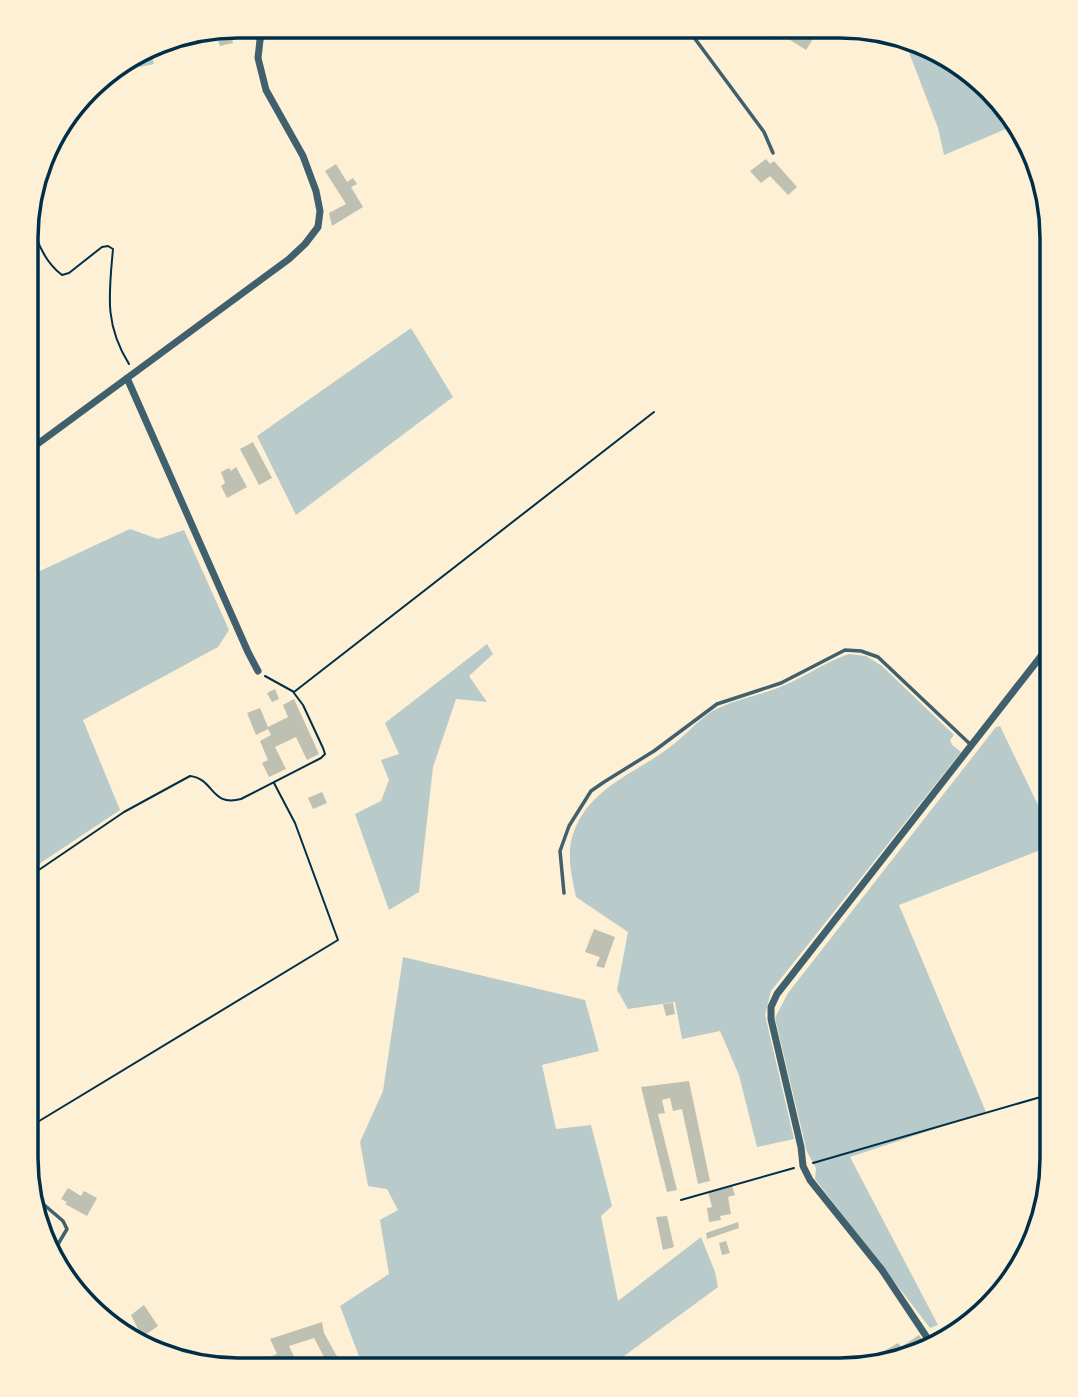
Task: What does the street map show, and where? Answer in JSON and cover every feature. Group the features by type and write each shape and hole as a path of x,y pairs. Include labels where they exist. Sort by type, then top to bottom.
{"street":[{"path":"38,444 289,259 318,227 320,211 316,191 303,156 265,90 258,58 261,38"},
{"path":"130,376 258,671"},
{"path":"927,1338 882,1270 820,1194 803,1166 771,1019 771,1007 777,994 1040,658"}],"lane":[{"path":"694,38 764,132 773,153"},
{"path":"564,894 560,851 569,826 591,791 654,751 717,704 781,683 845,650 861,651 878,657 972,745"},
{"path":"44,1206 63,1221 67,1229 58,1244"}],"path":[{"path":"38,244 53,268 62,275 69,274 102,247 113,249 109,317 130,376"},
{"path":"294,692 654,412"},
{"path":"38,870 124,811 190,776 198,777 222,800 231,802 321,758 325,754 303,705 294,692 258,671"},
{"path":"38,1122 338,940 295,823 274,783"},
{"path":"681,1200 1039,1097"}],"shaded area":[{"path":"908,51 951,72 981,97 1006,129 944,155 938,128"},
{"path":"153,59 154,64 133,68"},
{"path":"411,328 453,397 296,515 257,436"},
{"path":"130,529 158,539 184,530 229,630 218,647 83,720 120,810 38,865 38,572"},
{"path":"487,644 493,654 469,676 487,702 456,699 433,767 419,892 389,910 355,814 381,801 389,780 381,760 399,754 385,723"},
{"path":"849,654 866,656 882,666 954,735 950,740 952,745 961,752 771,991 765,1015 794,1139 757,1147 739,1075 720,1031 682,1039 675,1002 628,1009 617,990 628,932 576,897 570,866 571,842 580,818 601,793 670,747 711,712 729,703 778,688"},
{"path":"1000,726 1039,808 1039,851 899,905 986,1112 850,1157 938,1325 930,1328 815,1179 816,1168 807,1152 775,1018 788,993 996,727"},
{"path":"403,957 585,1000 599,1051 542,1065 556,1129 591,1125 612,1206 601,1216 618,1301 701,1237 718,1287 621,1358 360,1358 340,1306 389,1274 380,1220 398,1210 387,1189 368,1186 360,1142 383,1091"}],"building":[{"path":"787,38 813,39 806,50"},
{"path":"232,39 233,43 220,46 218,40"},
{"path":"766,159 770,164 774,161 797,187 788,195 770,176 761,183 750,171"},
{"path":"336,164 347,182 353,178 357,184 351,187 363,207 332,226 329,213 346,204 325,171"},
{"path":"253,442 272,478 259,485 240,449"},
{"path":"236,467 247,487 227,498 221,486 225,483 221,472 229,468 231,471"},
{"path":"275,689 279,699 272,702 267,693"},
{"path":"294,699 319,754 307,760 296,737 275,747 286,769 269,777 262,763 268,760 260,741 271,735 268,729 256,735 247,713 260,708 268,727 288,717 283,705"},
{"path":"322,792 327,803 313,809 308,798"},
{"path":"594,929 615,937 604,968 596,966 600,957 585,952"},
{"path":"673,1003 675,1014 666,1016 663,1004"},
{"path":"689,1081 710,1181 698,1184 682,1109 673,1111 670,1098 662,1100 665,1113 658,1114 677,1190 667,1192 641,1087"},
{"path":"732,1186 735,1195 728,1197 731,1214 720,1216 721,1220 709,1222 707,1208 712,1207 708,1192"},
{"path":"68,1188 81,1196 84,1191 97,1198 87,1216 61,1199"},
{"path":"667,1216 674,1247 663,1250 656,1217"},
{"path":"738,1222 739,1228 707,1239 706,1233"},
{"path":"726,1241 730,1253 722,1255 719,1243"},
{"path":"144,1305 158,1326 145,1335 140,1332 131,1315"},
{"path":"322,1322 324,1333 338,1358 322,1358 324,1357 314,1338 289,1346 295,1358 270,1358 277,1354 270,1339"},
{"path":"919,1335 922,1340 891,1352 886,1350 898,1343 901,1347"}]}
